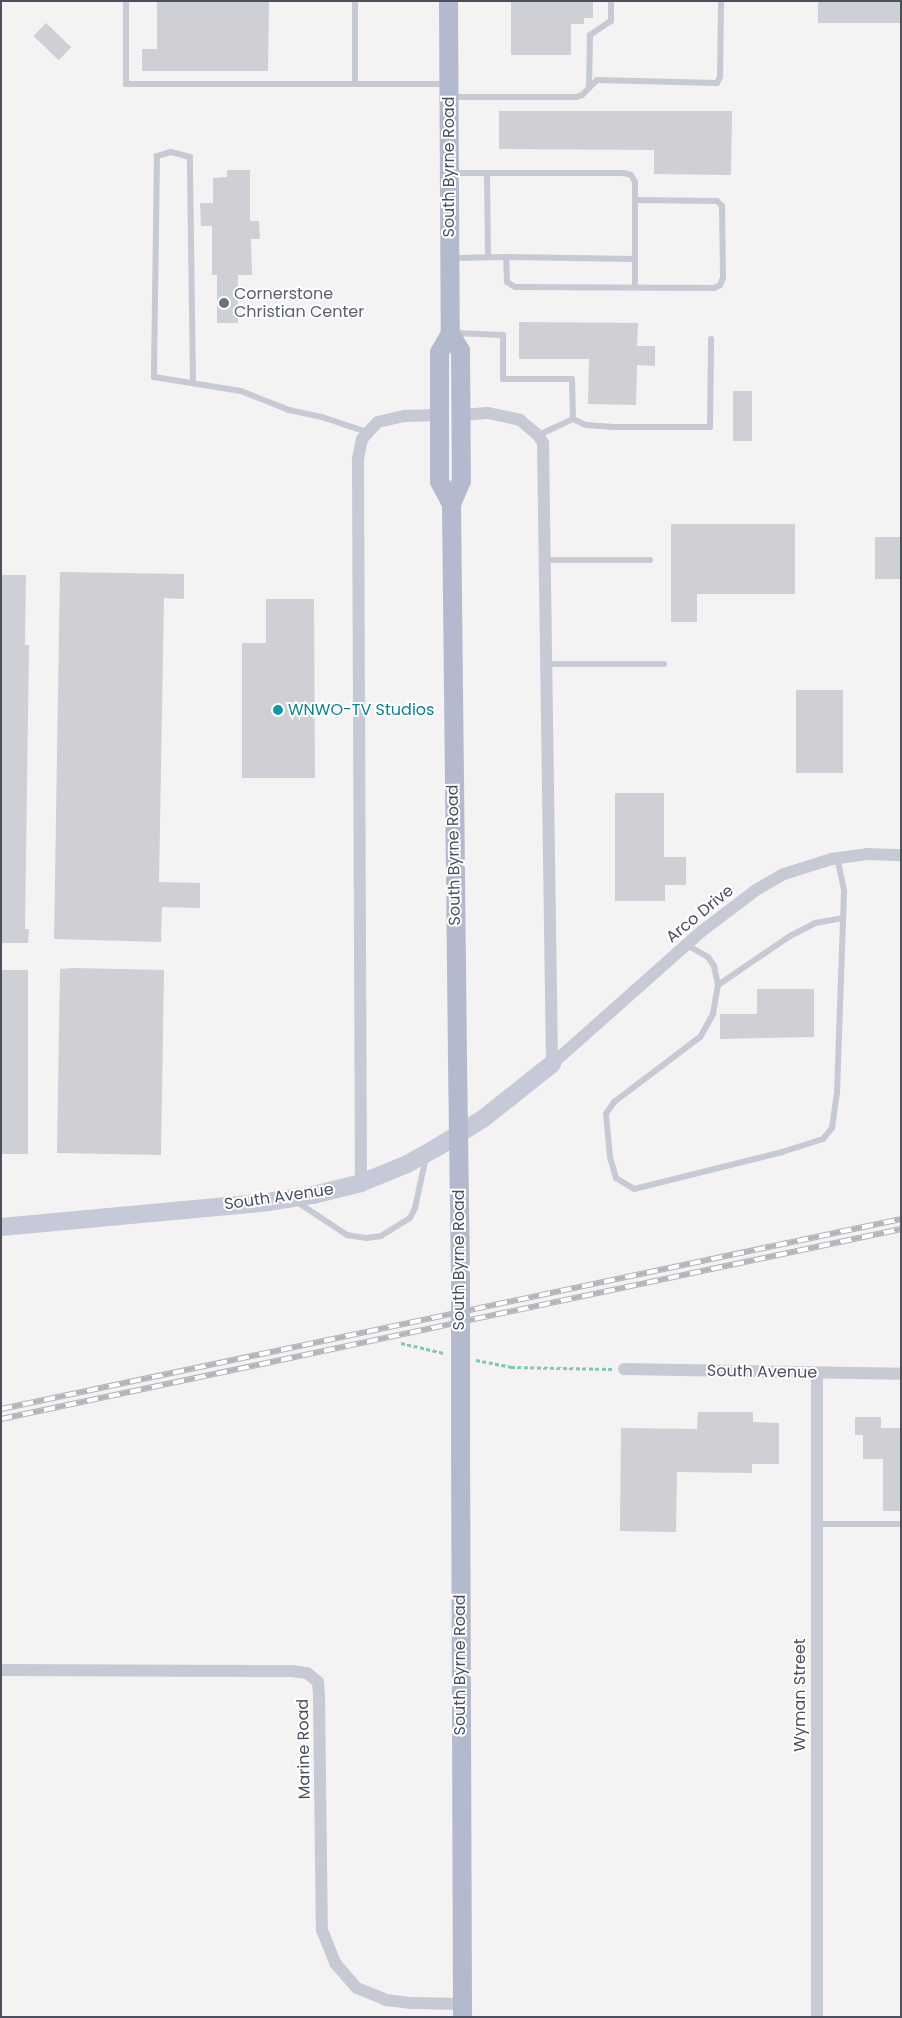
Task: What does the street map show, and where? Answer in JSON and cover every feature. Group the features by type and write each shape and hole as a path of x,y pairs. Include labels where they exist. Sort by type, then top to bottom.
{"main road":[{"name":"South Byrne Road","path":"448,1 450,333 439,352 439,481 451,504"},
{"name":"South Byrne Road","path":"450,333 460,350 461,480 451,504 460,1278 462,2010"}],"street":[{"path":"460,415 488,413 511,417 527,424 543,443 552,1064"},
{"path":"361,1184 359,448 367,432 378,422 391,418 440,415"},
{"name":"Arco Drive","path":"552,1064 687,945 756,890 784,874 837,858 867,854 901,855"},
{"name":"South Avenue","path":"1,1227 290,1199 361,1184 427,1153 484,1118 552,1064"},
{"name":"South Avenue","path":"624,1369 901,1374"},
{"name":"Wyman Street","path":"817,1373 817,2017"},
{"name":"Marine Road","path":"1,1670 282,1671 307,1673 318,1682 320,1695 322,1930 335,1963 357,1988 386,2000 462,2010"}],"lane":[{"path":"126,1 126,84 355,84 576,97 597,80 717,83 720,78 721,1"},
{"path":"355,1 355,84"},
{"path":"589,88 590,35 611,21 611,1"},
{"path":"193,383 190,157 171,152 157,156 154,377 240,391 289,410 322,417 367,432"},
{"path":"449,173 624,173 632,175 635,182 635,287"},
{"path":"487,173 488,257"},
{"path":"506,257 507,282 515,287 714,288 720,285 723,278 722,206 717,202 635,200"},
{"path":"450,258 635,259"},
{"path":"450,333 503,335 503,379 572,379 573,419"},
{"path":"538,435 573,419 586,425 710,427 711,339"},
{"path":"545,560 650,560"},
{"path":"546,664 664,664"},
{"path":"687,945 708,957 714,966 718,985 713,1014 700,1037 614,1102 606,1114 610,1157 616,1178 634,1189 782,1152 823,1139 832,1128 837,1093 844,890 837,858"},
{"path":"718,985 790,936 815,923 843,918"},
{"path":"290,1199 306,1205 347,1235 367,1238 381,1236 410,1218 415,1208 427,1153"},
{"path":"816,1524 901,1524"}],"path":[{"path":"401,1343 447,1353"},
{"path":"474,1359 511,1367 624,1369"}],"building":[{"path":"157,1 269,1 268,71 142,71 142,49 157,49"},
{"path":"511,1 593,1 593,18 584,18 584,24 571,24 571,55 511,55"},
{"path":"818,1 901,1 901,23 818,23"},
{"path":"46,23 71,47 59,60 33,36"},
{"path":"499,111 732,111 731,175 654,174 654,150 499,149"},
{"path":"227,170 250,170 250,221 259,221 260,239 251,239 252,275 238,275 238,323 217,323 217,275 212,275 212,226 201,226 200,203 213,203 213,178 227,177"},
{"path":"519,322 638,323 637,346 655,346 655,366 637,365 636,405 588,404 589,359 519,359"},
{"path":"733,391 752,391 752,441 733,441"},
{"path":"671,524 795,524 795,594 697,594 697,622 671,622"},
{"path":"875,537 901,537 901,579 875,579"},
{"path":"60,572 184,574 184,599 164,598 159,882 200,883 200,908 162,907 161,942 54,939"},
{"path":"1,575 26,575 25,645 29,645 25,929 29,929 28,943 1,943"},
{"name":"WNWO-TV Studios","path":"266,599 314,599 315,778 242,778 242,643 266,643"},
{"path":"796,690 843,690 843,773 796,773"},
{"path":"615,793 664,793 664,857 686,857 686,885 665,885 665,901 615,901"},
{"path":"60,969 164,970 161,1155 57,1153"},
{"path":"1,970 28,970 28,1154 1,1154"},
{"path":"757,989 814,989 814,1037 720,1039 720,1014 757,1014"},
{"path":"698,1412 753,1412 753,1422 779,1423 779,1464 752,1464 752,1473 677,1472 676,1532 620,1531 621,1428 697,1429"},
{"path":"855,1417 881,1417 881,1428 901,1428 901,1511 883,1511 883,1459 863,1459 863,1435 855,1435"}],"railway":[{"path":"1,1409 901,1219"},
{"path":"1,1419 901,1229"}],"place":[{"name":"Cornerstone Christian Center","path":"224,303"},
{"name":"WNWO-TV Studios","path":"278,710"}]}
